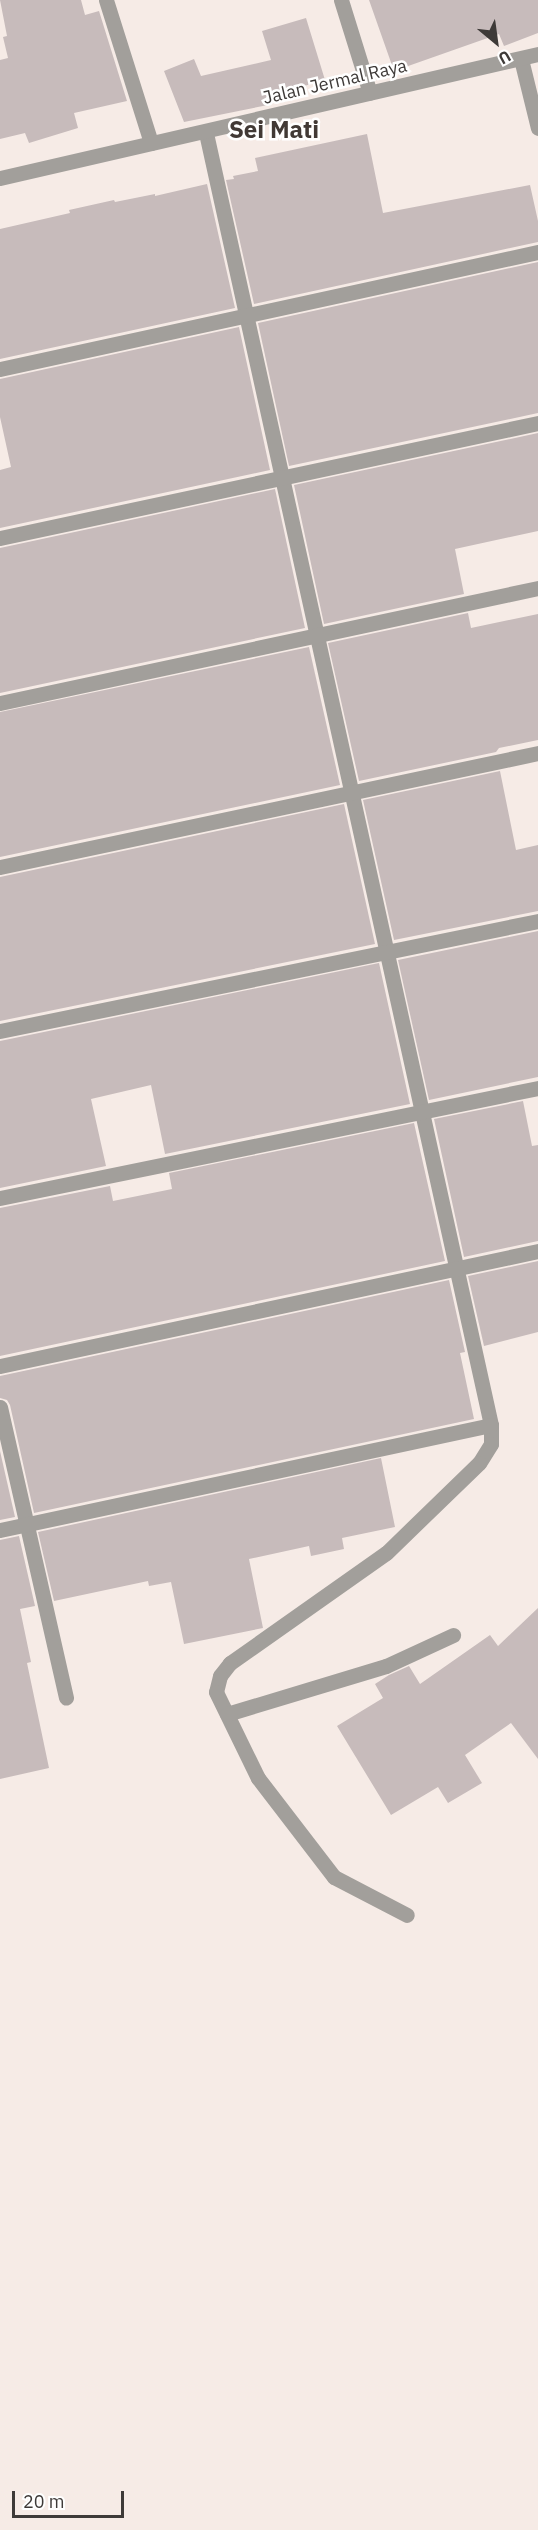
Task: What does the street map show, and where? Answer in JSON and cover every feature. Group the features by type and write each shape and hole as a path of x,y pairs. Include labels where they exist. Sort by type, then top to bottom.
{"street":[{"path":"106,0 151,142"},
{"path":"341,0 370,93"},
{"name":"Jalan Jermal Raya","path":"0,178 151,142 206,133 538,54"},
{"path":"521,59 538,128"},
{"path":"206,133 491,1425 491,1444 479,1463 386,1553 230,1663 220,1676 216,1692 258,1778 334,1877 407,1915"},
{"path":"0,369 538,252"},
{"path":"0,538 538,423"},
{"path":"0,703 538,588"},
{"path":"0,867 538,753"},
{"path":"0,1031 538,921"},
{"path":"0,1198 538,1088"},
{"path":"0,1365 538,1251"},
{"path":"0,1407 66,1698"},
{"path":"0,1530 491,1425"},
{"path":"227,1714 386,1666 453,1635"}],"building":[{"path":"0,0 81,0 85,15 99,11 127,101 74,113 78,128 29,143 25,133 0,139 0,60 8,58 3,37 7,36"},
{"path":"369,0 538,0 538,33 504,46 499,34 394,71"},
{"path":"306,18 325,80 266,97 268,105 184,122 164,71 194,59 201,76 271,60 262,31"},
{"path":"367,134 383,213 530,185 538,221 538,242 254,304 226,180 234,179 233,176 258,171 255,158"},
{"path":"207,184 235,308 0,359 0,229 114,200 115,202 155,194 155,196"},
{"path":"538,262 538,413 289,466 258,323"},
{"path":"239,327 270,470 0,528 0,470 11,467 0,417 0,379"},
{"path":"538,433 538,531 455,549 464,594 324,624 294,485"},
{"path":"275,489 305,628 0,693 0,548"},
{"path":"468,613 471,628 538,614 538,740 499,748 496,752 359,781 328,643"},
{"path":"309,647 340,785 0,857 0,712"},
{"path":"500,771 516,850 538,845 538,911 394,940 363,800"},
{"path":"344,804 375,944 0,1021 0,877"},
{"path":"538,931 538,1077 429,1100 398,960"},
{"path":"379,963 410,1104 165,1154 151,1085 91,1099 106,1166 0,1188 0,1041"},
{"path":"523,1101 532,1146 538,1145 538,1241 464,1257 434,1119"},
{"path":"414,1123 445,1261 0,1356 0,1208 110,1186 113,1201 172,1189 169,1173"},
{"path":"538,1261 538,1332 484,1346 468,1276"},
{"path":"449,1280 465,1352 460,1353 474,1419 34,1513 10,1405 7,1400 0,1398 0,1376"},
{"path":"0,1451 15,1517 0,1520"},
{"path":"381,1458 395,1527 342,1538 344,1549 311,1556 309,1546 249,1559 263,1628 184,1644 171,1582 149,1586 148,1581 54,1601 38,1532"},
{"path":"19,1536 35,1606 20,1609 31,1662 27,1663 49,1768 0,1779 0,1540"},
{"path":"538,1608 538,1759 511,1723 465,1755 482,1783 448,1803 438,1787 391,1815 337,1726 383,1698 375,1684 389,1675 409,1666 420,1684 490,1635 498,1646"}],"district":[{"name":"Sei Mati","path":"274,130"}]}
